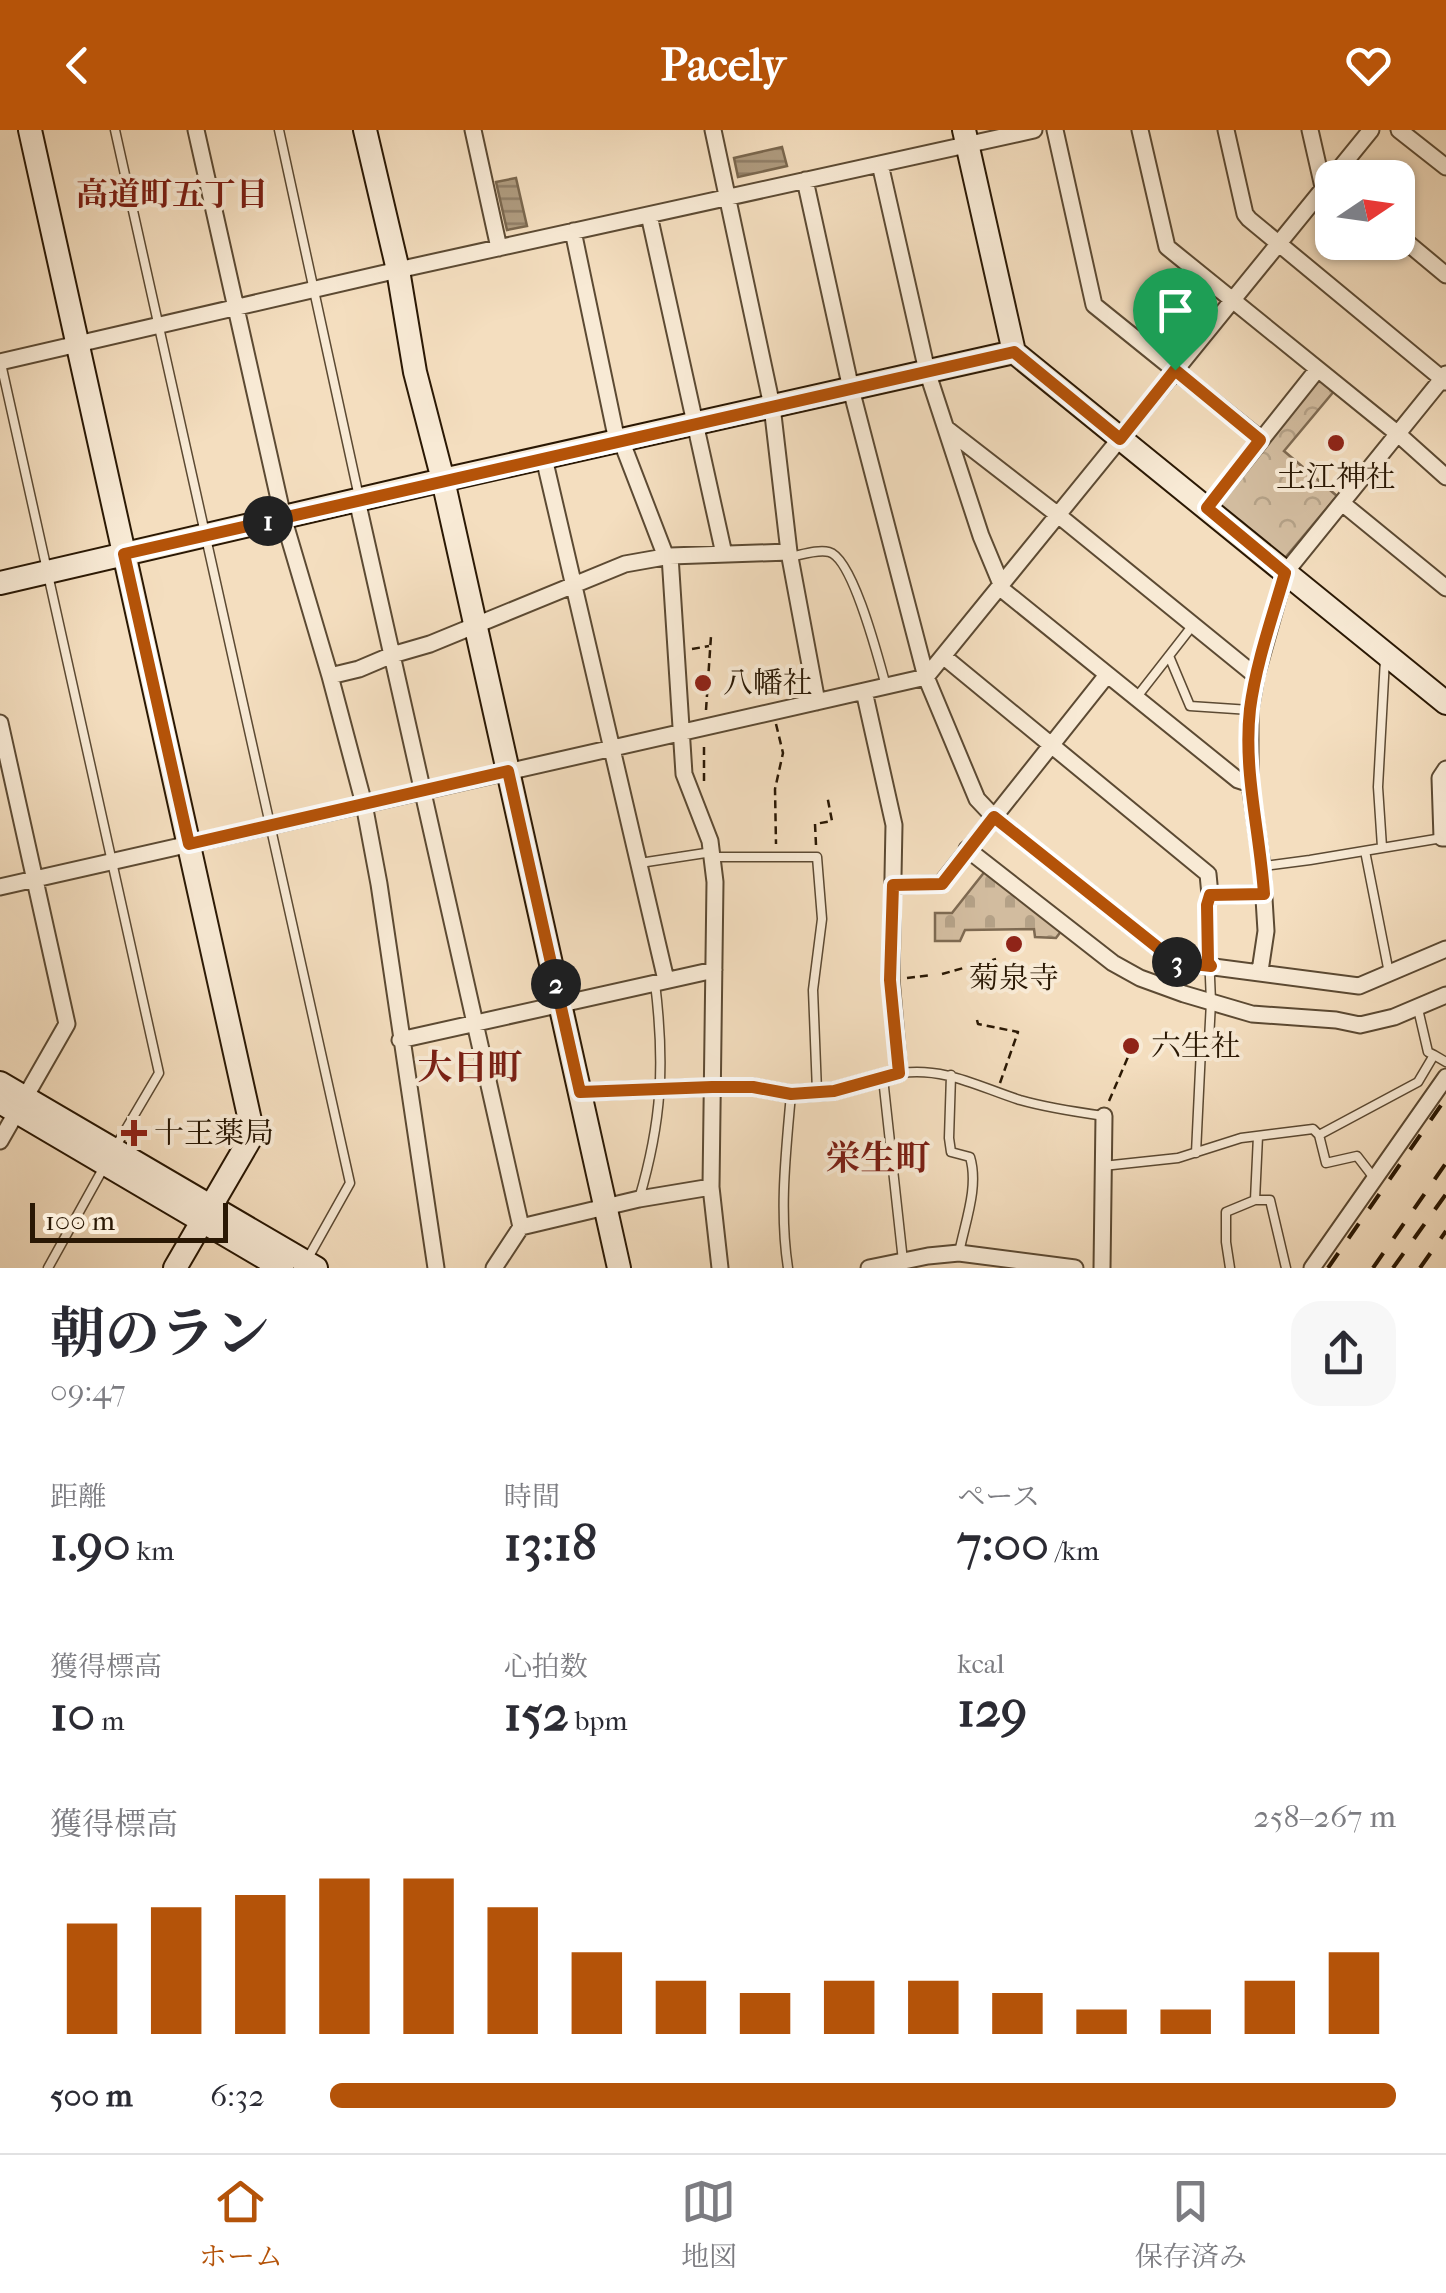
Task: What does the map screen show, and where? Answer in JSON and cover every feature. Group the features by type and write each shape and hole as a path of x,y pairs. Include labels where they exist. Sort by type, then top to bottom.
{"street":[{"path":"30,130 253,1134 176,1268"},
{"path":"196,130 283,518 364,804 436,1268"},
{"path":"365,130 398,270 415,372 443,480 619,1268"},
{"path":"473,130 500,248"},
{"path":"713,130 772,406 789,554 816,702"},
{"path":"0,361 880,164 966,137 1034,130"},
{"path":"1055,130 1094,305 1260,440"},
{"path":"1140,130 1165,243 1446,477"},
{"path":"1226,130 1245,214 1445,378 1285,573 1250,710 1250,784 1262,866 1266,931 1260,971"},
{"path":"1310,130 1320,160"},
{"path":"1346,160 1370,130"},
{"path":"1399,130 1446,168"},
{"path":"966,137 1014,352 1446,703"},
{"path":"880,164 928,372 1000,585 1238,780 1250,784"},
{"path":"805,180 851,389 926,677 977,800 1176,962 1359,986 1446,948"},
{"path":"0,887 926,677 1315,199"},
{"path":"649,214 724,554"},
{"path":"573,232 619,441 668,556 684,774 712,854 715,882 711,1187 720,1268"},
{"path":"1415,249 1446,275"},
{"path":"0,583 1014,352"},
{"path":"1207,508 1317,370"},
{"path":"947,429 1256,676"},
{"path":"544,458 640,863 661,982"},
{"path":"359,500 521,1227"},
{"path":"1342,503 1446,588"},
{"path":"330,676 430,644 626,564 668,556 789,554"},
{"path":"943,656 1208,874 1210,895 1264,894"},
{"path":"893,885 942,884 1107,675"},
{"path":"580,1092 753,1087 791,1094 834,1091 891,1076 894,825 864,691"},
{"path":"0,723 67,1024 14,1104 0,1141"},
{"path":"1444,838 1440,778 1446,769"},
{"path":"967,850 1113,963 1140,978 1212,1002 1252,1014 1360,1025 1394,1017 1446,995"},
{"path":"400,1040 714,970"},
{"path":"1312,1268 1446,1076"},
{"path":"0,1084 14,1104 206,1213 311,1265"},
{"path":"1102,1268 1104,1116"},
{"path":"494,1268 521,1227 711,1187"},
{"path":"206,1213 282,1268"},
{"path":"880,1267 959,1252 1013,1264 1075,1268"}],"lane":[{"path":"114,130 350,1183 311,1265"},
{"path":"278,130 359,500"},
{"path":"0,361 159,1074 48,1268"},
{"path":"789,554 826,551 840,559 873,637 886,686"},
{"path":"1136,698 1194,625"},
{"path":"1382,847 1378,787 1385,654"},
{"path":"1169,656 1190,706 1250,710"},
{"path":"1262,866 1444,838"},
{"path":"1365,851 1388,973"},
{"path":"640,863 712,854 817,856 822,919 812,990 817,1091"},
{"path":"1196,1153 1201,1049 1209,1040 1212,1002 1208,962 1210,895"},
{"path":"640,1200 654,1150 662,1088 661,982"},
{"path":"1418,1008 1428,1052 1446,1062"},
{"path":"1319,1134 1418,1082 1434,1055"},
{"path":"904,1261 891,1076 921,1070 951,1075 1064,1110 1104,1116"},
{"path":"951,1075 951,1152 970,1156 972,1164 973,1188 959,1252"},
{"path":"788,1268 783,1218 791,1094"},
{"path":"1103,1166 1178,1158 1241,1138 1313,1129 1319,1134 1326,1162 1357,1156 1374,1178"},
{"path":"1255,1200 1258,1136"},
{"path":"1230,1268 1226,1212 1255,1200 1270,1200 1286,1268"}],"path":[{"path":"704,781 711,636"},
{"path":"676,648 710,646"},
{"path":"773,712 783,753 775,788 777,855"},
{"path":"817,856 814,824 832,820 827,795"},
{"path":"942,974 996,959"},
{"path":"890,980 930,975"},
{"path":"977,1020 978,1024 1018,1032 997,1092"},
{"path":"1104,1116 1128,1057"}],"green space":[{"path":"1321,380 1335,390 1284,451 1337,496 1285,558 1220,507 1218,501 1314,382"},
{"path":"986,870 1062,930 1056,938 1035,937 1034,929 965,930 960,941 935,941 935,913 952,913"}],"shaded area":[{"path":"782,147 787,166 738,177 734,158"},
{"path":"516,178 527,226 507,230 496,182"}],"railway":[{"path":"1328,1268 1446,1098"},
{"path":"1373,1268 1446,1163"},
{"path":"1393,1268 1446,1194"},
{"path":"1420,1268 1446,1231"}],"place":[{"name":"土江神社","path":"1336,443"},
{"name":"八幡社","path":"703,683"},
{"name":"菊泉寺","path":"1014,944"},
{"name":"六生社","path":"1131,1046"},
{"name":"十王薬局","path":"134,1133"}],"district":[{"name":"高道町五丁目","path":"172,194"},
{"name":"大日町","path":"470,1067"},
{"name":"栄生町","path":"878,1158"}],"route":[{"path":"1014,352 1120,439 1175,370 1260,440 1207,508 1285,573 1250,710 1250,784 1264,894 1210,895 1207,905 1211,966 1176,962 994,817 942,884 893,885 890,980 899,1073 834,1091 791,1094 753,1087 580,1092 508,771 189,844 124,554 1014,352"}]}
